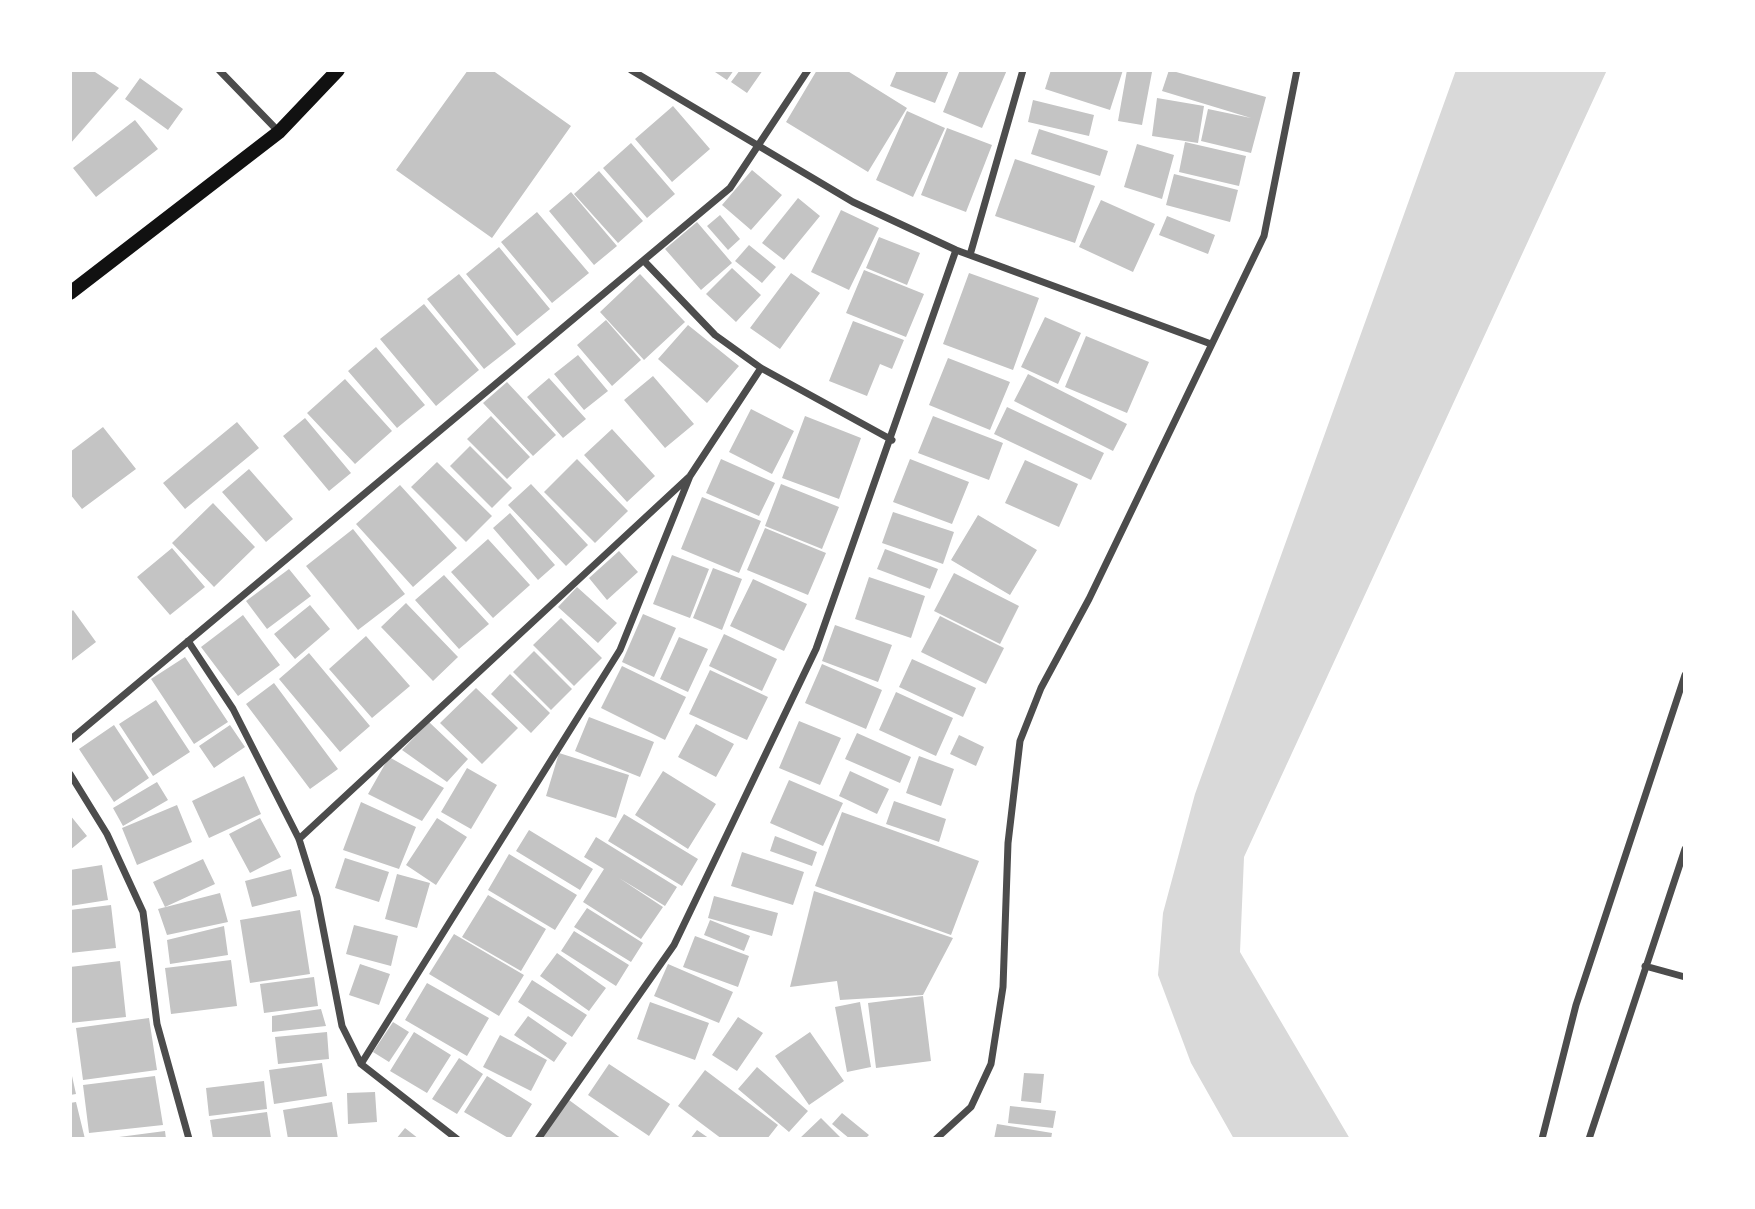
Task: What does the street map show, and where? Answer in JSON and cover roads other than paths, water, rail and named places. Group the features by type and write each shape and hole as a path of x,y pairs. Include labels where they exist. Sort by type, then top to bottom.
{"main road":[{"path":"70,293 279,132 338,70"}],"street":[{"path":"219,70 279,132"},
{"path":"631,70 853,202 956,250 1211,344"},
{"path":"70,740 645,262 730,188 808,70"},
{"path":"970,255 1023,70"},
{"path":"936,1139 971,1107 991,1064 1003,987 1008,843 1020,741 1041,688 1090,599 1264,236 1297,70"},
{"path":"538,1139 674,946 816,649 956,250"},
{"path":"645,262 715,335 761,368 891,440"},
{"path":"361,1064 620,650 690,476 761,368"},
{"path":"299,839 690,476"},
{"path":"188,640 233,709 299,839 317,897 342,1026 361,1064 457,1139"},
{"path":"1542,1139 1576,1005 1685,675"},
{"path":"70,774 107,834 143,912 157,1024 189,1139"},
{"path":"1589,1139 1685,849"},
{"path":"1645,965 1685,977"}]}
